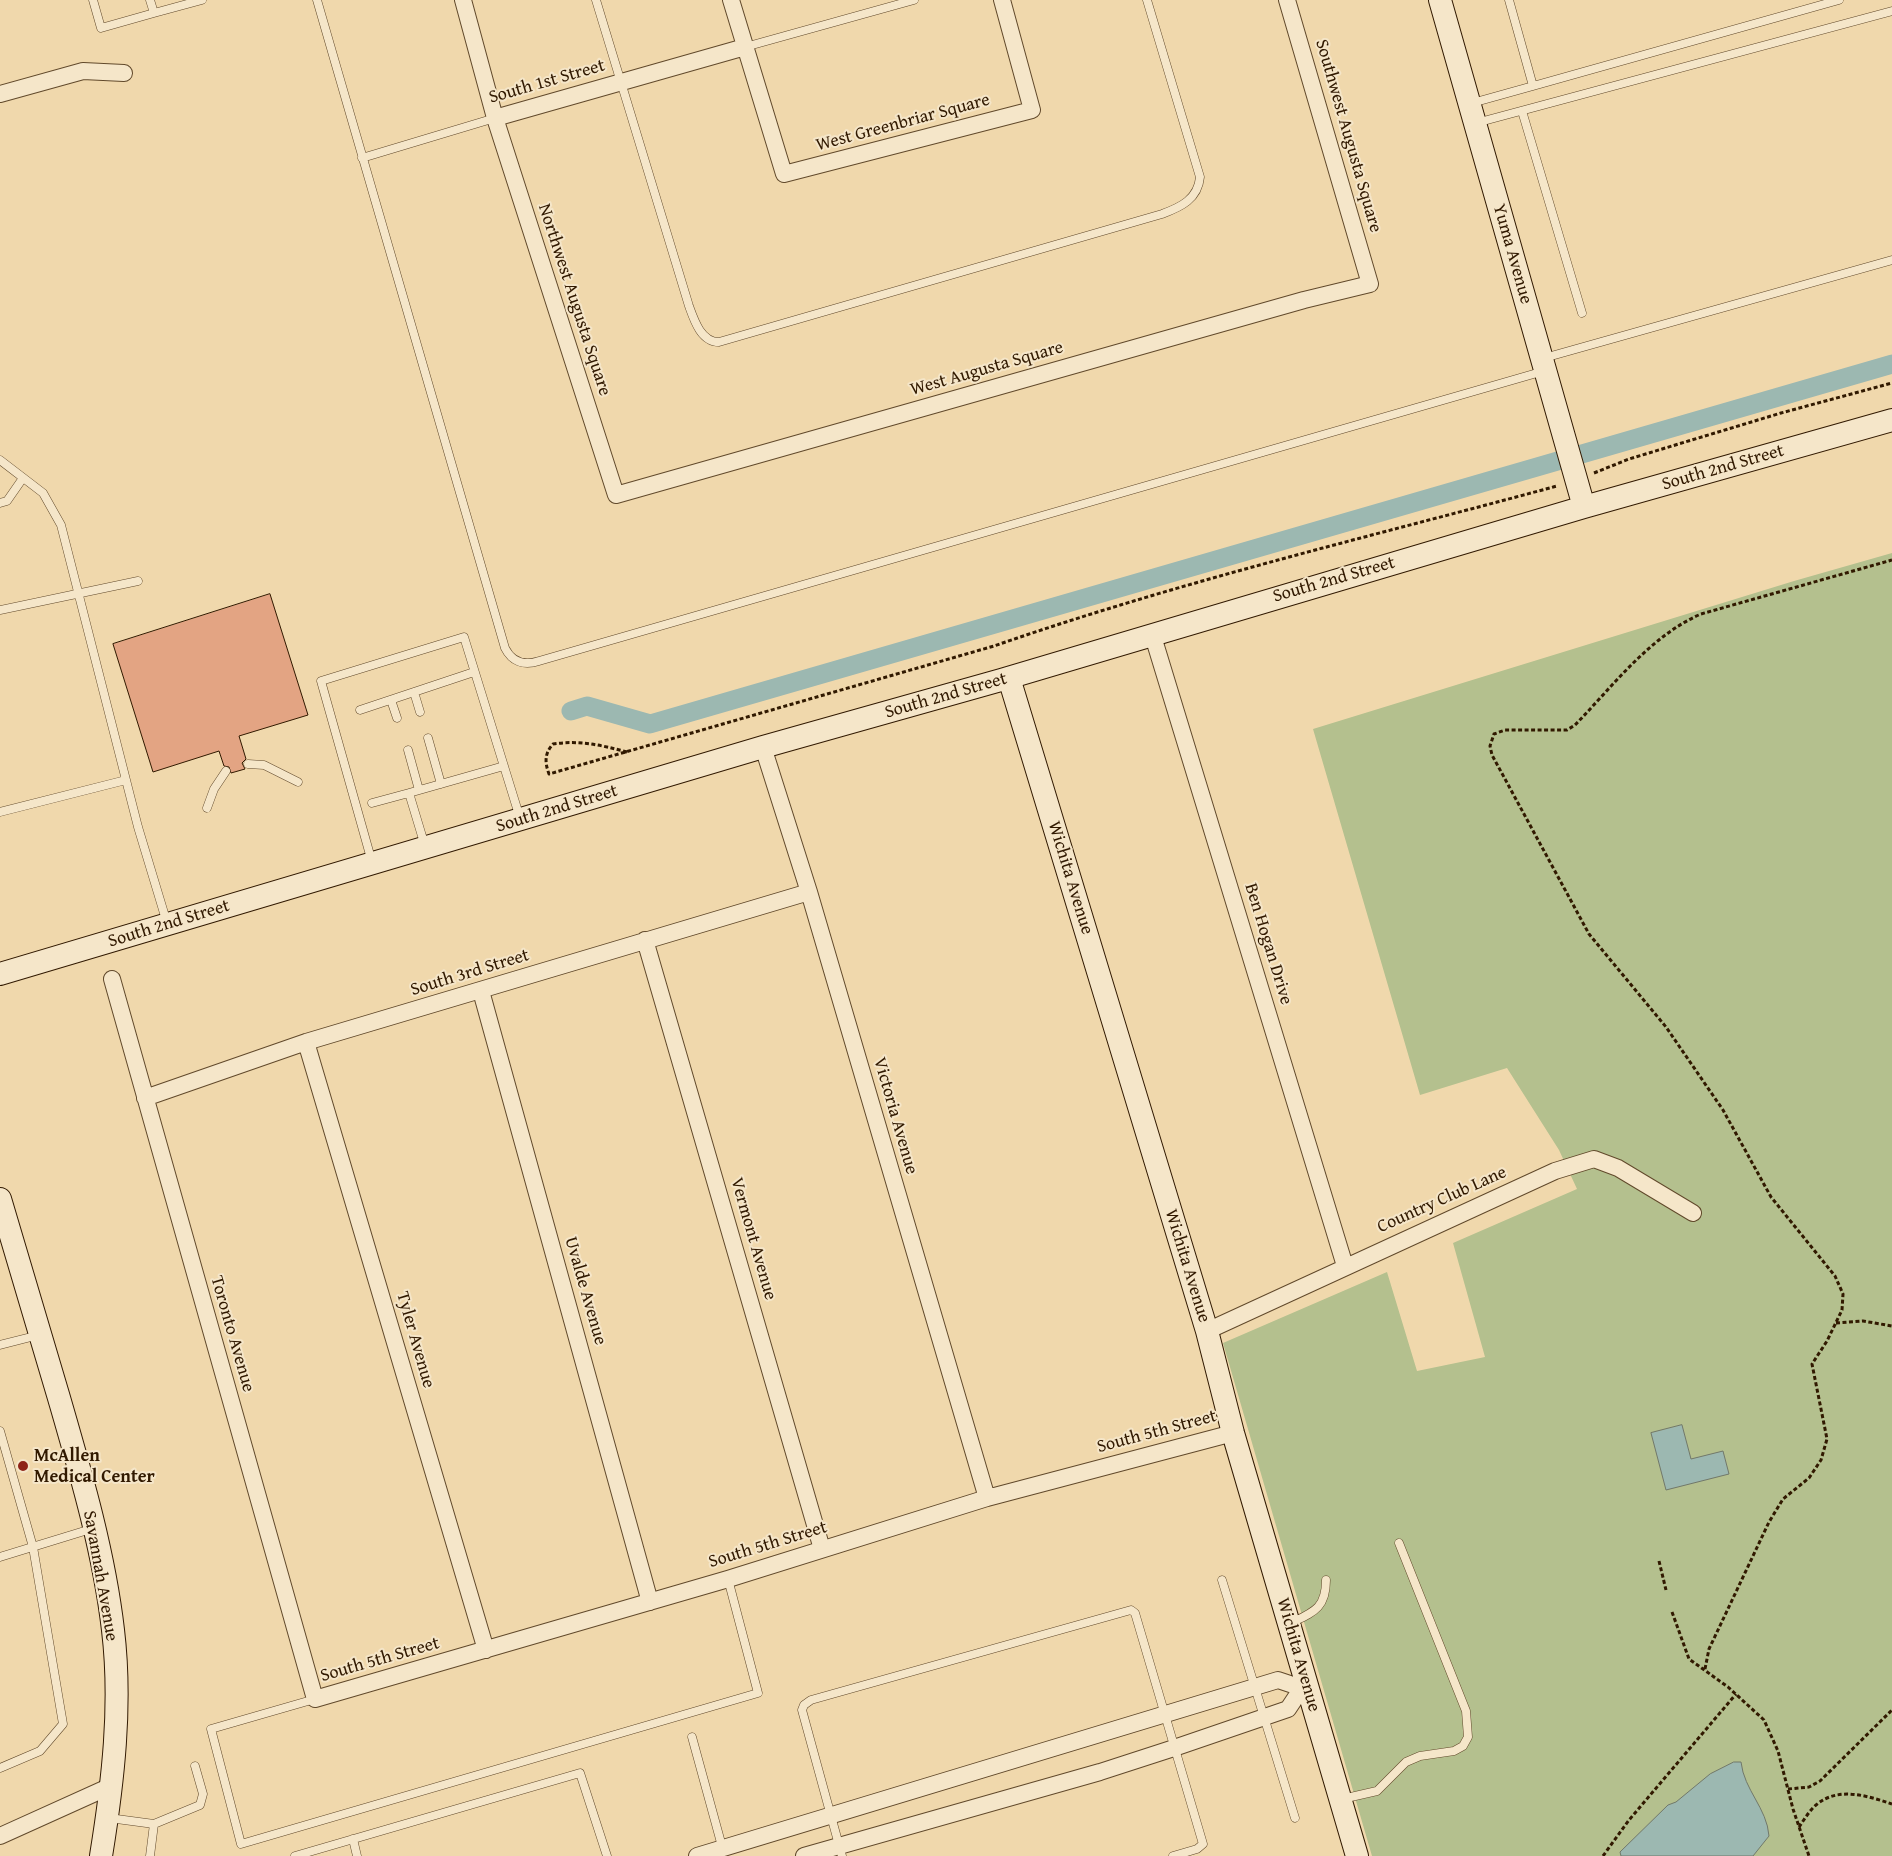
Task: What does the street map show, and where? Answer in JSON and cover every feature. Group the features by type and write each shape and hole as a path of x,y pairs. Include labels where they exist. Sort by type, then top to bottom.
{"main road":[{"name":"Yuma Avenue","path":"1440,0 1568,449 1578,477 1584,507"},
{"name":"South 2nd Street","path":"0,974 763,747 1009,678 1584,507 1892,420"},
{"name":"Wichita Avenue","path":"1009,678 1207,1331 1233,1433 1354,1854"},
{"name":"Savannah Avenue","path":"0,1199 75,1452 94,1528 113,1631 116,1707 113,1786 101,1856"}],"street":[{"name":"Northwest Augusta Square","path":"463,0 495,118 616,495"},
{"path":"732,0 745,47"},
{"name":"West Greenbriar Square","path":"745,47 784,174 1032,110 1002,0"},
{"name":"Southwest Augusta Square","path":"1287,0 1370,284"},
{"name":"South 1st Street","path":"495,118 745,47"},
{"path":"0,94 83,71 124,73"},
{"name":"West Augusta Square","path":"616,495 1304,300 1370,284"},
{"name":"Ben Hogan Drive","path":"1152,634 1345,1266"},
{"name":"Victoria Avenue","path":"763,747 808,892 986,1498"},
{"name":"South 3rd Street","path":"145,1098 306,1042 808,892"},
{"name":"Vermont Avenue","path":"645,940 822,1549"},
{"name":"Toronto Avenue","path":"112,979 316,1699"},
{"name":"Uvalde Avenue","path":"481,991 650,1602"},
{"name":"Tyler Avenue","path":"306,1042 486,1650"},
{"name":"Country Club Lane","path":"1207,1331 1555,1171 1594,1159 1618,1168 1692,1213"},
{"name":"South 5th Street","path":"316,1699 728,1579 986,1498 1233,1433"},
{"path":"696,1856 724,1852 831,1816 1278,1680 1302,1688 1288,1709 1263,1718 1100,1772 841,1851 804,1856"},
{"path":"0,1836 113,1786"}],"lane":[{"path":"94,0 101,28 202,0"},
{"path":"150,0 154,13"},
{"path":"316,0 505,648 509,655 522,663 540,662 1892,260"},
{"path":"596,0 692,314 705,337 719,342 1162,214 1190,201 1197,189 1200,177 1147,0"},
{"path":"745,47 914,0"},
{"path":"1509,0 1533,86"},
{"path":"1473,114 1533,86 1839,0"},
{"path":"1473,114 1522,111 1892,11"},
{"path":"1522,111 1582,313"},
{"name":"South 1st Street","path":"362,158 495,118"},
{"path":"0,460 43,493 61,525 126,780 167,925"},
{"path":"0,503 7,502 23,478"},
{"path":"0,610 138,581"},
{"path":"372,864 321,681 464,637 520,820"},
{"path":"360,710 474,672"},
{"path":"414,692 420,712"},
{"path":"391,700 397,718"},
{"path":"428,738 441,784"},
{"path":"408,750 419,790"},
{"path":"248,764 264,765 298,782"},
{"path":"372,803 504,766"},
{"path":"206,808 214,789 226,771"},
{"path":"0,812 126,780"},
{"path":"409,793 426,848"},
{"path":"0,1346 40,1335"},
{"path":"0,1431 33,1547 63,1724 40,1750 0,1768"},
{"path":"0,1557 94,1528"},
{"path":"1340,1800 1377,1791 1406,1762 1420,1756 1454,1751 1463,1746 1468,1737 1466,1711 1399,1543"},
{"path":"316,1699 211,1729 241,1844 758,1693 728,1579"},
{"path":"1222,1580 1295,1818"},
{"path":"1289,1624 1316,1611 1326,1594 1326,1580"},
{"path":"841,1851 802,1710 804,1705 811,1700 1131,1610 1135,1613 1203,1844 1197,1849 1173,1856"},
{"path":"692,1737 724,1852"},
{"path":"108,1818 154,1824 200,1805 203,1794 195,1766"},
{"path":"295,1856 580,1773 606,1856"},
{"path":"150,1856 154,1824"},
{"path":"353,1839 357,1856"}],"path":[{"path":"626,752 578,741 553,744 547,751 545,763 549,774 626,752 994,646 1044,628 1578,477 1629,459 1781,413 1892,383"},
{"path":"1704,1669 1709,1649 1769,1522 1783,1499 1809,1478 1822,1460 1827,1439 1812,1364 1842,1310 1843,1294 1835,1276 1771,1197 1724,1110 1666,1027 1589,934 1496,764 1490,746 1494,734 1504,730 1567,730 1575,725 1648,650 1684,621 1701,614 1892,560"},
{"path":"1836,1323 1863,1320 1892,1326"},
{"path":"1659,1561 1666,1590"},
{"path":"1672,1612 1689,1658 1736,1694 1764,1720 1785,1772 1788,1789 1809,1856"},
{"path":"1603,1856 1643,1803 1736,1694"},
{"path":"1788,1789 1809,1787 1820,1781 1892,1710"},
{"path":"1799,1827 1816,1805 1832,1796 1858,1794 1871,1796 1892,1804"}],"green space":[{"path":"1892,553 1892,1856 1372,1856 1223,1343 1387,1272 1417,1371 1485,1357 1453,1243 1577,1189 1559,1150 1507,1068 1420,1095 1313,729 1794,581"}],"water":[{"path":"1682,1425 1691,1459 1723,1451 1729,1474 1666,1490 1651,1433"},
{"path":"1734,1762 1741,1762 1746,1781 1767,1826 1769,1836 1753,1856 1621,1856 1620,1852 1668,1805 1676,1802 1710,1774"}],"building":[{"path":"270,594 308,715 239,736 246,759 242,763 245,769 231,773 229,767 224,766 219,751 153,772 113,644"}],"waterway":[{"path":"571,711 587,706 650,724 1892,364"}],"place":[{"name":"McAllen Medical Center","path":"23,1466"}]}
